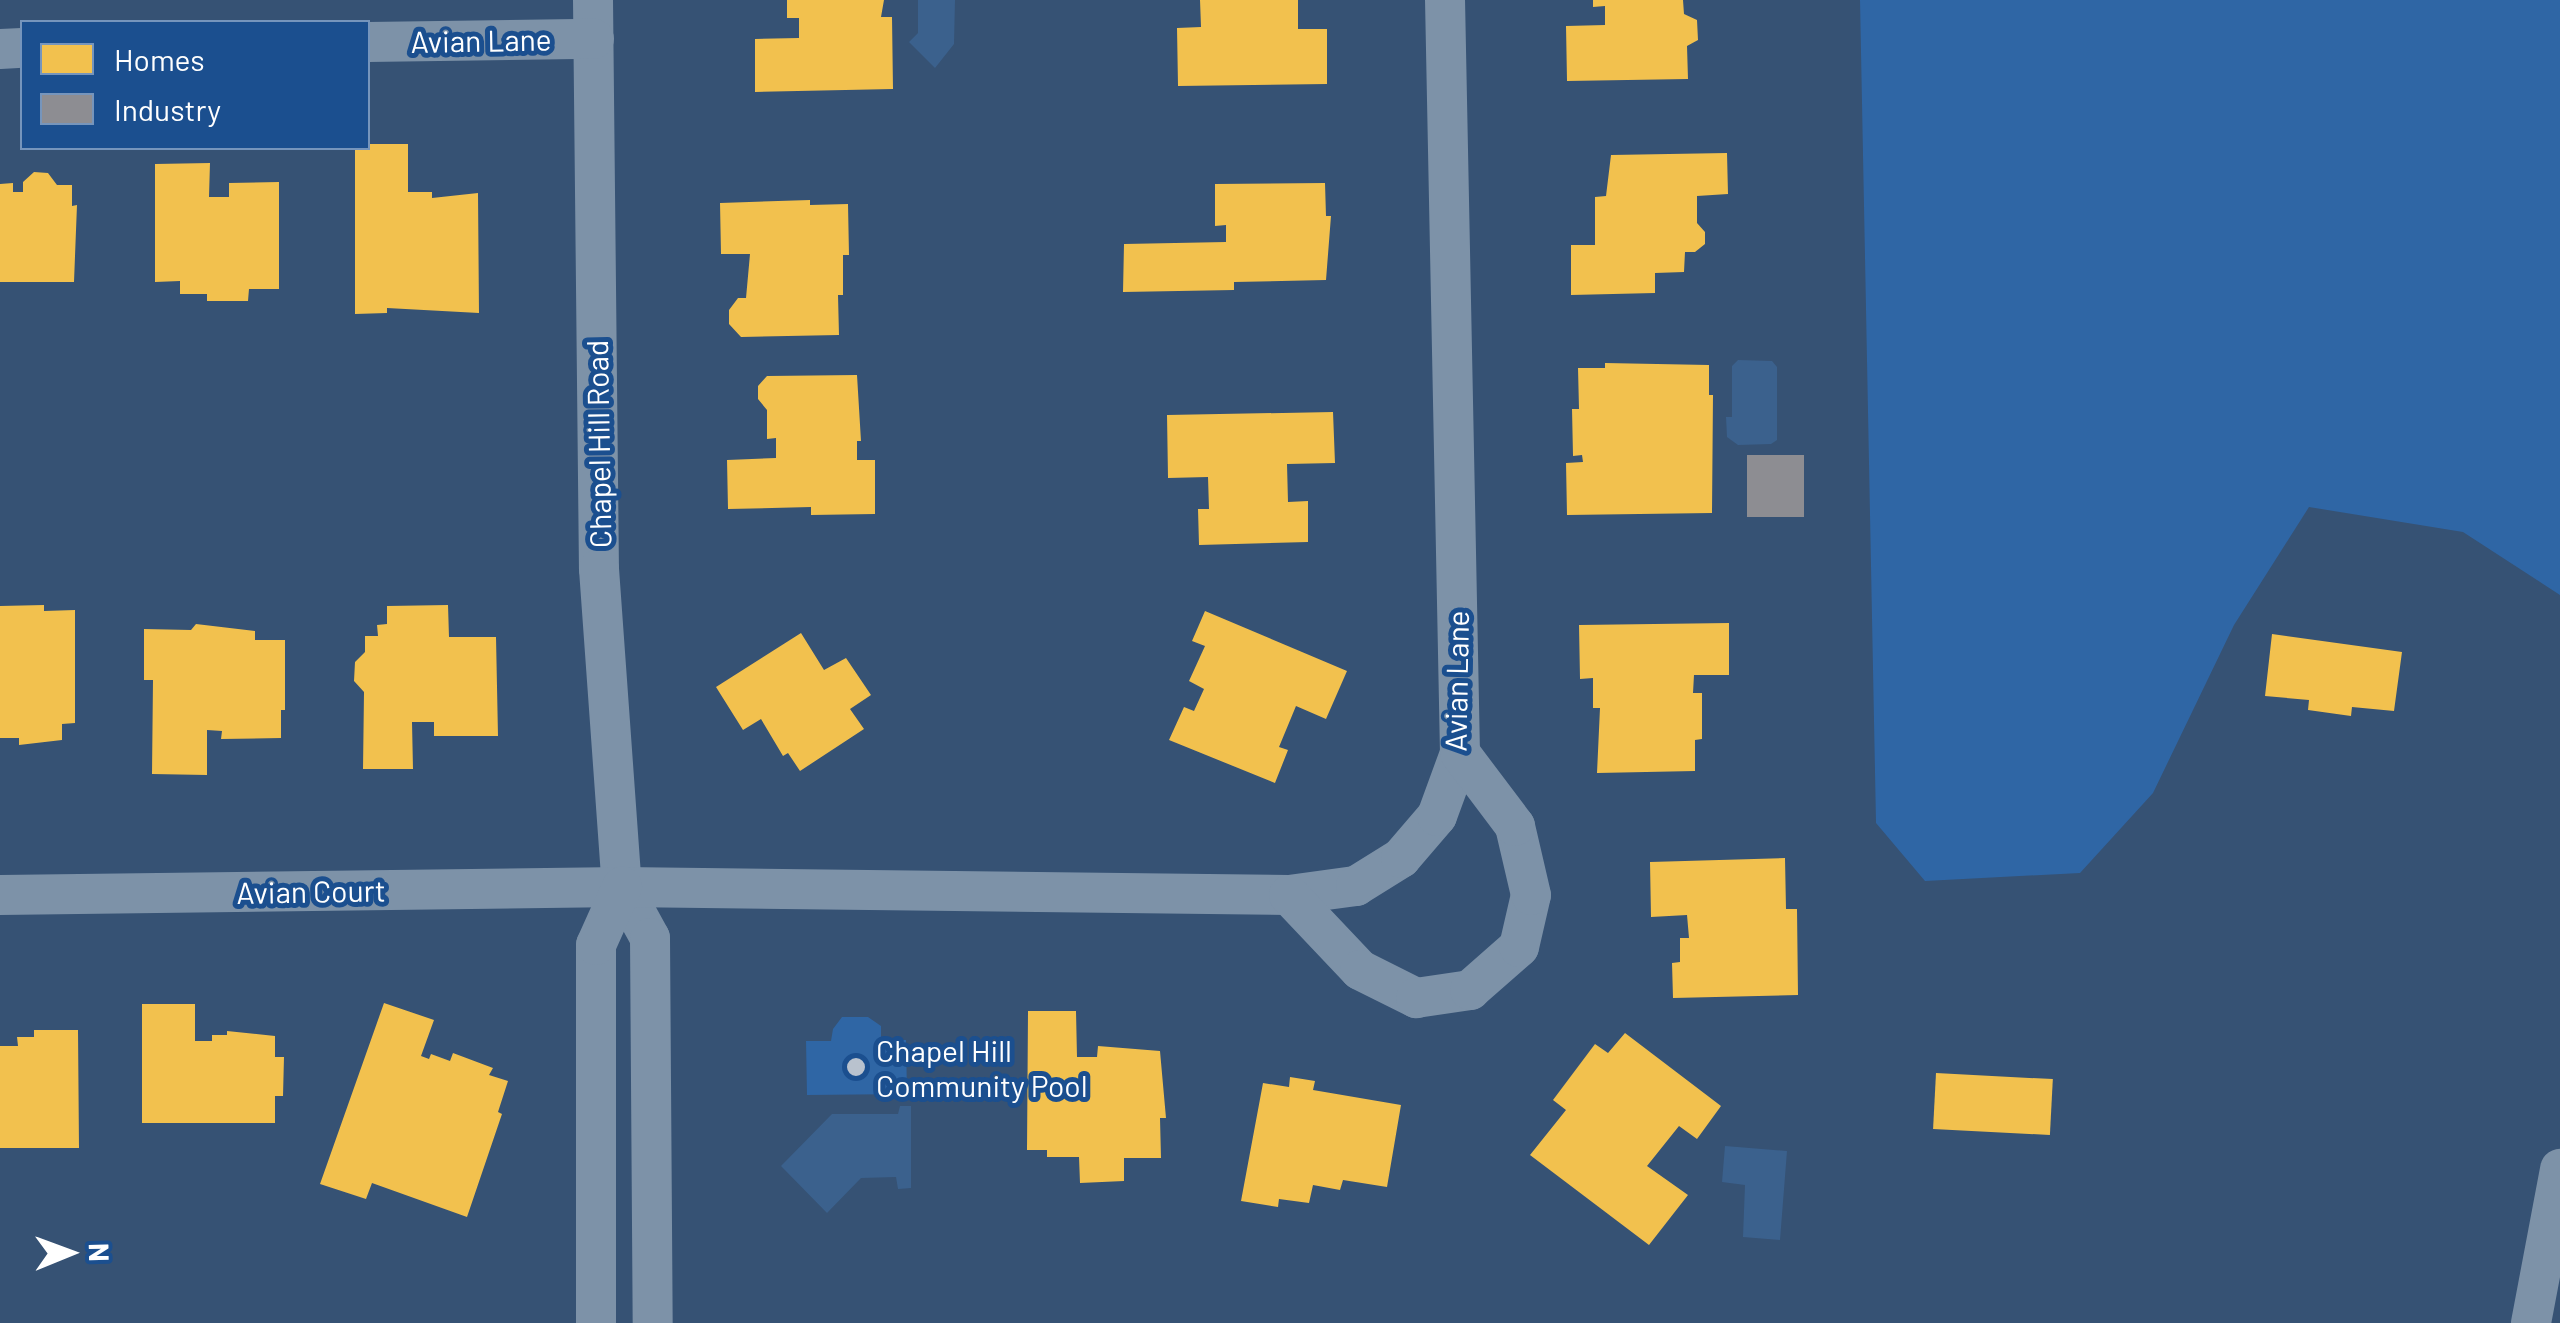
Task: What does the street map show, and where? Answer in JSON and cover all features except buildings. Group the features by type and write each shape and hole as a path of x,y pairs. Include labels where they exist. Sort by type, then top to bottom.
{"street":[{"name":"Avian Lane","path":"622,887 1289,894 1356,886 1401,858 1437,816 1460,753 1445,0"},
{"name":"Avian Lane","path":"370,42 593,19"},
{"name":"Chapel Hill Road","path":"593,19 599,569 622,887 650,938 654,1323"},
{"path":"1289,894 1360,970 1416,998 1470,990 1519,947 1531,895 1515,826 1460,753"},
{"name":"Chapel Hill Road","path":"596,1323 596,945 622,887"},
{"name":"Avian Court","path":"0,895 622,887"},
{"path":"2531,1323 2560,1169"}],"shaded area":[{"path":"918,0 955,0 954,44 935,68 909,42 918,33"},
{"path":"1860,0 2560,0 2560,595 2463,532 2309,507 2234,625 2153,793 2080,873 1925,881 1876,823"},
{"path":"1738,360 1772,361 1777,367 1777,440 1771,444 1738,445 1727,437 1726,417 1732,417 1732,366"},
{"name":"Chapel Hill Community Pool","path":"842,1017 868,1017 881,1026 881,1040 906,1040 907,1094 807,1095 806,1041 831,1041 833,1029"},
{"path":"900,1106 911,1106 911,1188 898,1189 896,1177 861,1178 827,1213 781,1166 832,1114 898,1114"},
{"path":"1725,1146 1787,1151 1780,1240 1743,1237 1745,1185 1722,1182"}],"place":[{"name":"Chapel Hill Community Pool","path":"856,1067"}]}
